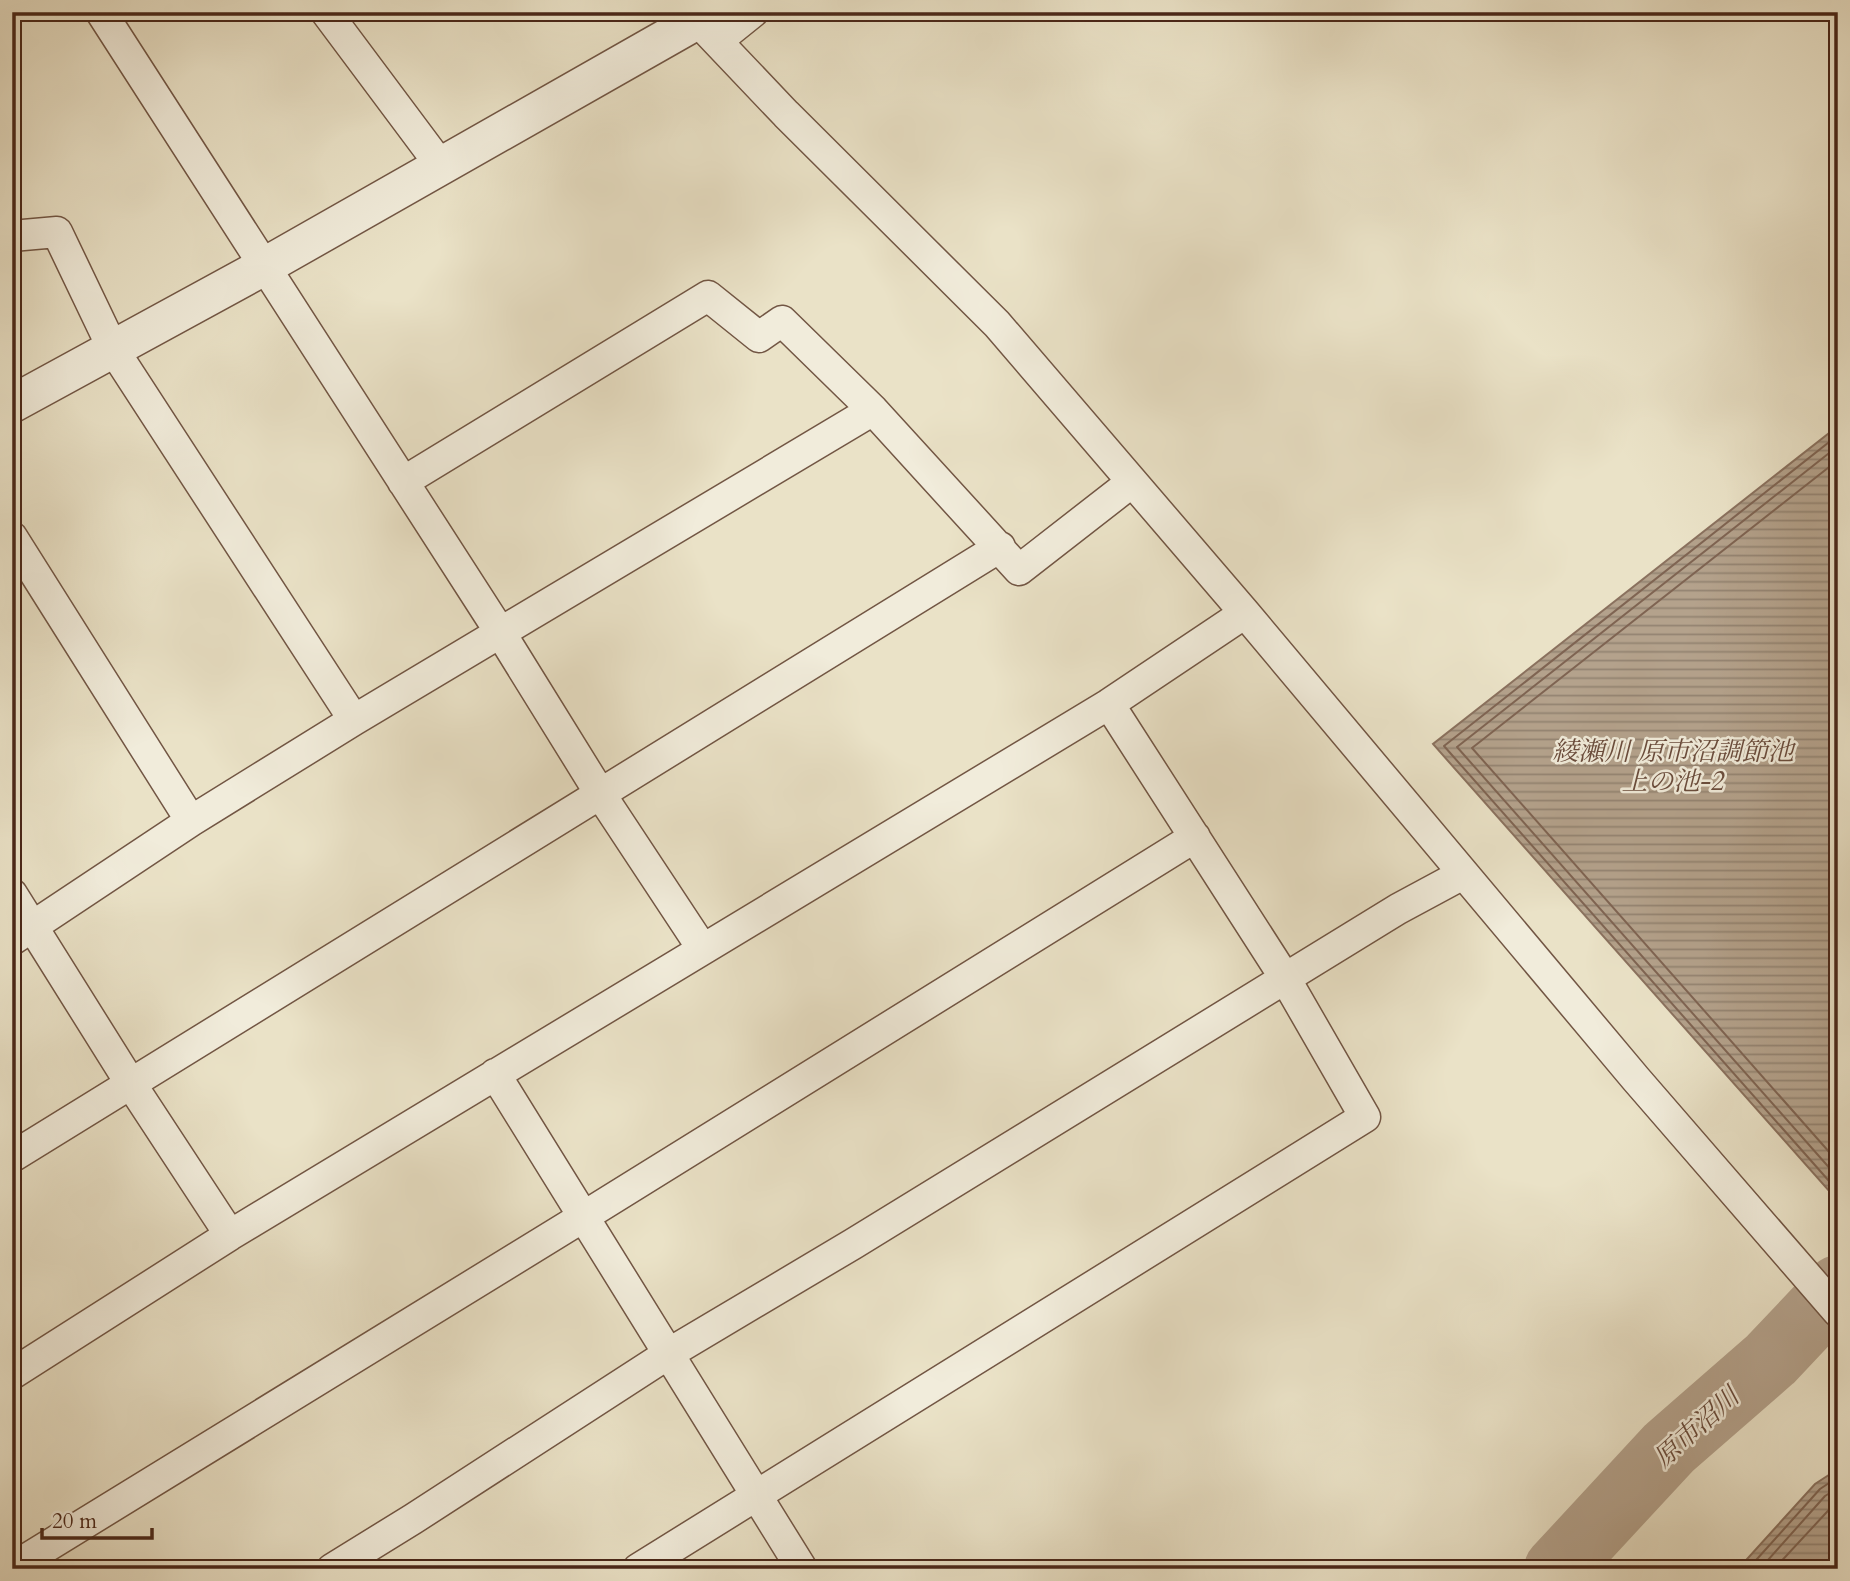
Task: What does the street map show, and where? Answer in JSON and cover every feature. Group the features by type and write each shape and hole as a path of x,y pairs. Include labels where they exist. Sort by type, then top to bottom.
{"street":[{"path":"101,12 702,948"},
{"path":"326,12 441,166"},
{"path":"12,404 701,25 753,12"},
{"path":"701,25 786,114 997,324 1245,613 1628,1069 1838,1312"},
{"path":"12,236 57,232 113,349 354,720"},
{"path":"403,482 708,296 760,337 782,321 873,410 1019,570 1132,482"},
{"path":"22,933 191,821 354,720 873,410"},
{"path":"12,537 191,821"},
{"path":"12,1157 1000,547"},
{"path":"12,1374 230,1235 1109,704 1245,613"},
{"path":"638,1569 1365,1117 1285,978 1109,704"},
{"path":"12,1568 1195,837"},
{"path":"332,1569 668,1354 853,1244 1398,909 1463,874"},
{"path":"12,894 22,933 131,1084 230,1235"},
{"path":"495,1074 802,1569"}],"water":[{"name":"綾瀬川 原市沼調節池 上の池-2","path":"1838,426 1838,1187 1830,1192 1433,744"},
{"path":"1838,1469 1838,1569 1738,1569 1815,1484"}],"waterway":[{"name":"原市沼川","path":"1557,1569 1669,1448 1771,1359 1838,1288"}]}
